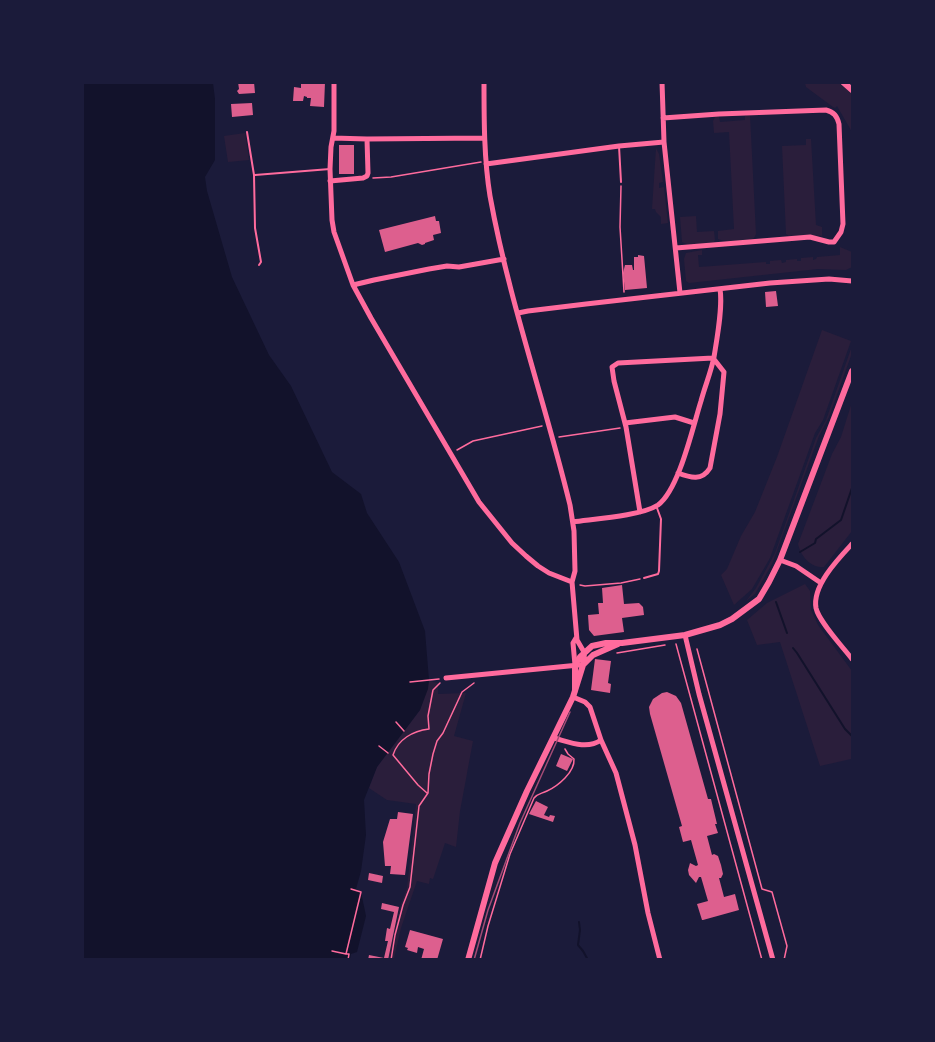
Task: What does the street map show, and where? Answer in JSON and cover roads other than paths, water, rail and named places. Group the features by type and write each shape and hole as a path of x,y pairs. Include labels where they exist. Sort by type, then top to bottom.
{"street":[{"path":"334,82 330,169 334,232 353,285 479,502 512,543 537,566 572,582"},
{"path":"468,960 495,863 574,694 583,665 584,652 577,640 572,582 575,571 573,522 565,484 504,259 490,195 484,138 484,82"},
{"path":"662,82 664,142 680,293"},
{"path":"843,82 852,90"},
{"path":"663,118 826,110 838,118 840,136 843,224 834,242 810,237 676,248"},
{"path":"333,138 484,138"},
{"path":"330,181 367,176 367,139"},
{"path":"486,162 664,142"},
{"path":"353,285 388,276 504,259"},
{"path":"518,313 801,280 852,281"},
{"path":"573,522 640,512 656,506 666,498 678,473 713,358 720,310 720,289"},
{"path":"640,512 612,367 618,363 713,358"},
{"path":"678,473 701,477 707,473 711,464 724,376 724,372 713,358"},
{"path":"575,665 584,652 595,646 685,634 720,625 759,599 780,560 852,371"},
{"path":"625,425 675,417 694,423"},
{"path":"852,544 821,583 816,596 816,610 852,658"},
{"path":"780,560 796,566 821,583"},
{"path":"685,634 699,694 772,960"},
{"path":"574,694 573,643 577,636"},
{"path":"446,678 583,665 593,655 622,643"},
{"path":"574,694 590,707 619,784 660,960"},
{"path":"554,738 576,745 593,744 601,740"}],"lane":[{"path":"247,132 254,176 255,228 261,262 259,265"},
{"path":"619,146 621,182"},
{"path":"254,176 330,169"},
{"path":"644,578 657,574 659,571 661,519 656,506"}],"waterway":[{"path":"800,552 815,543 816,539 841,520 852,488"},
{"path":"776,602 787,633"},
{"path":"793,648 845,729 852,736"},
{"path":"579,922 578,945 588,960"}],"tram line":[{"path":"474,960 488,910 520,823 570,712"}]}
